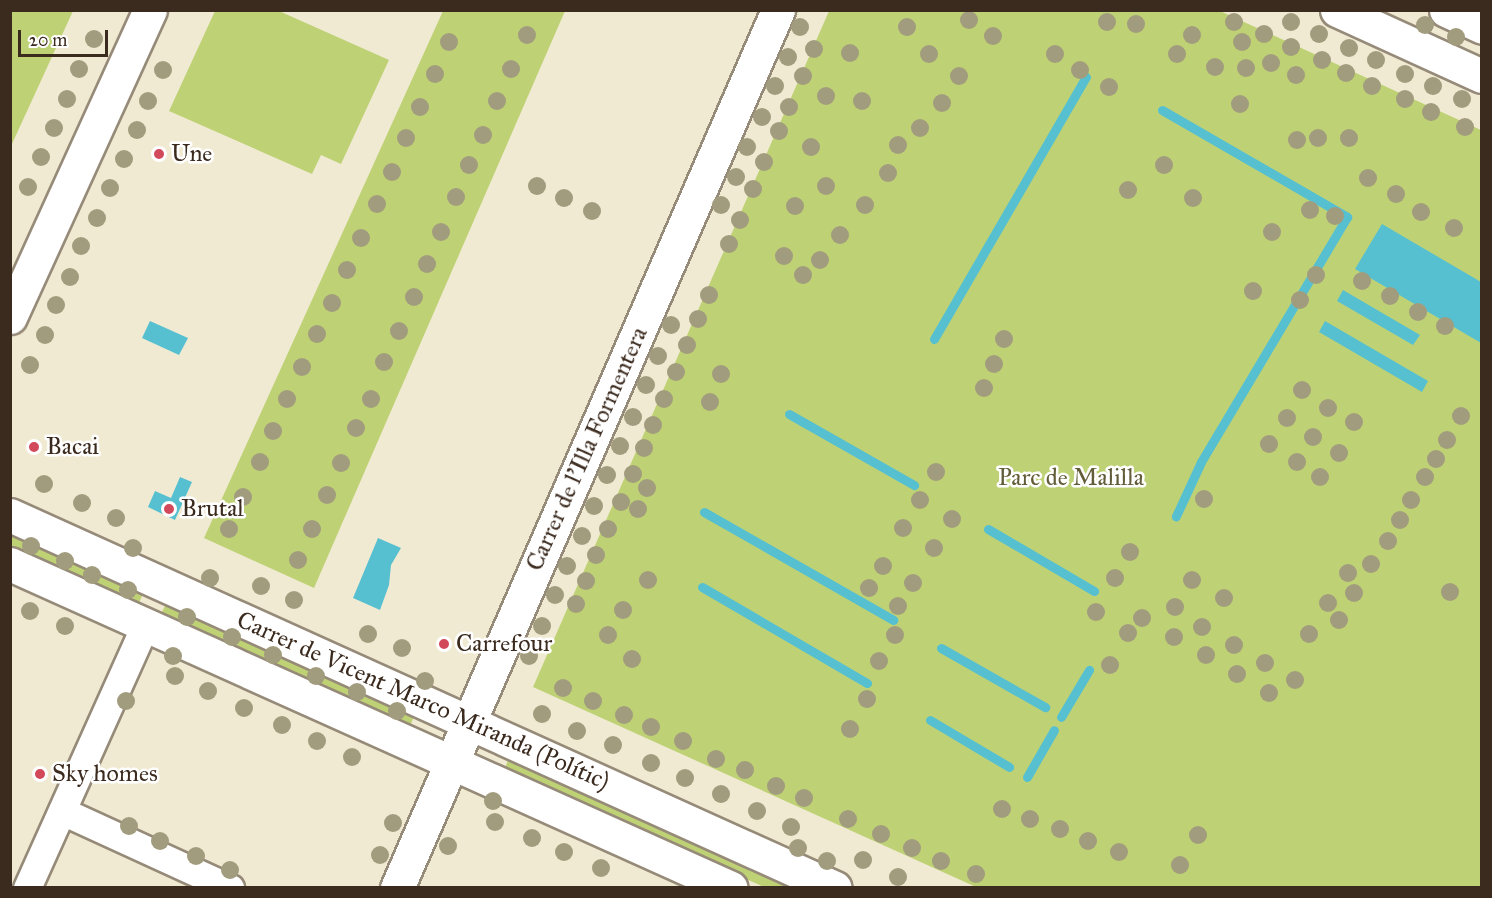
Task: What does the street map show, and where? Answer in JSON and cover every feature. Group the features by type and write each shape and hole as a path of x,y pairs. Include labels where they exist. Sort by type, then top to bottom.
{"street":[{"path":"10,317 150,10"},
{"name":"Carrer de l'Illa Formentera","path":"397,888 778,10"},
{"path":"1337,10 1482,76"},
{"path":"1446,10 1482,27"},
{"name":"Carrer de Vicent Marco Miranda (Polític)","path":"10,515 835,888"},
{"name":"Carrer de Vicent Marco Miranda (Polític)","path":"10,564 452,760 731,888"},
{"path":"27,888 145,625"},
{"path":"62,811 230,888"}],"green space":[{"path":"10,11 73,11 11,146"},
{"path":"215,11 279,11 389,60 341,164 321,155 312,174 169,111"},
{"path":"443,11 565,11 314,588 204,538"},
{"name":"Parc de Malilla","path":"829,11 1220,11 1481,130 1481,887 976,887 533,687"},
{"path":"11,530 145,589 139,603 11,546"},
{"path":"168,600 416,712 410,726 161,614"},
{"path":"510,756 788,882 786,887 764,887 504,770"}],"water":[{"path":"1382,224 1481,282 1481,343 1355,269"},
{"path":"1343,290 1420,335 1413,345 1337,301"},
{"path":"150,321 188,338 179,355 142,338"},
{"path":"1325,321 1428,381 1422,392 1319,332"},
{"path":"180,477 192,482 175,520 148,507 155,491 171,498"},
{"path":"378,538 401,548 391,565 389,585 380,610 353,598"}],"waterway":[{"path":"934,339 1086,77"},
{"path":"1162,110 1347,217 1201,462 1176,516"},
{"path":"789,414 914,485"},
{"path":"704,512 893,620"},
{"path":"988,529 1094,591"},
{"path":"702,587 867,683"},
{"path":"941,648 1045,707"},
{"path":"1061,717 1089,670"},
{"path":"930,720 1009,767"},
{"path":"1027,777 1054,730"}],"place":[{"name":"Une","path":"159,154"},
{"name":"Bacai","path":"34,447"},
{"name":"Brutal","path":"169,509"},
{"name":"Carrefour","path":"444,644"},
{"name":"Sky homes","path":"40,774"}]}
